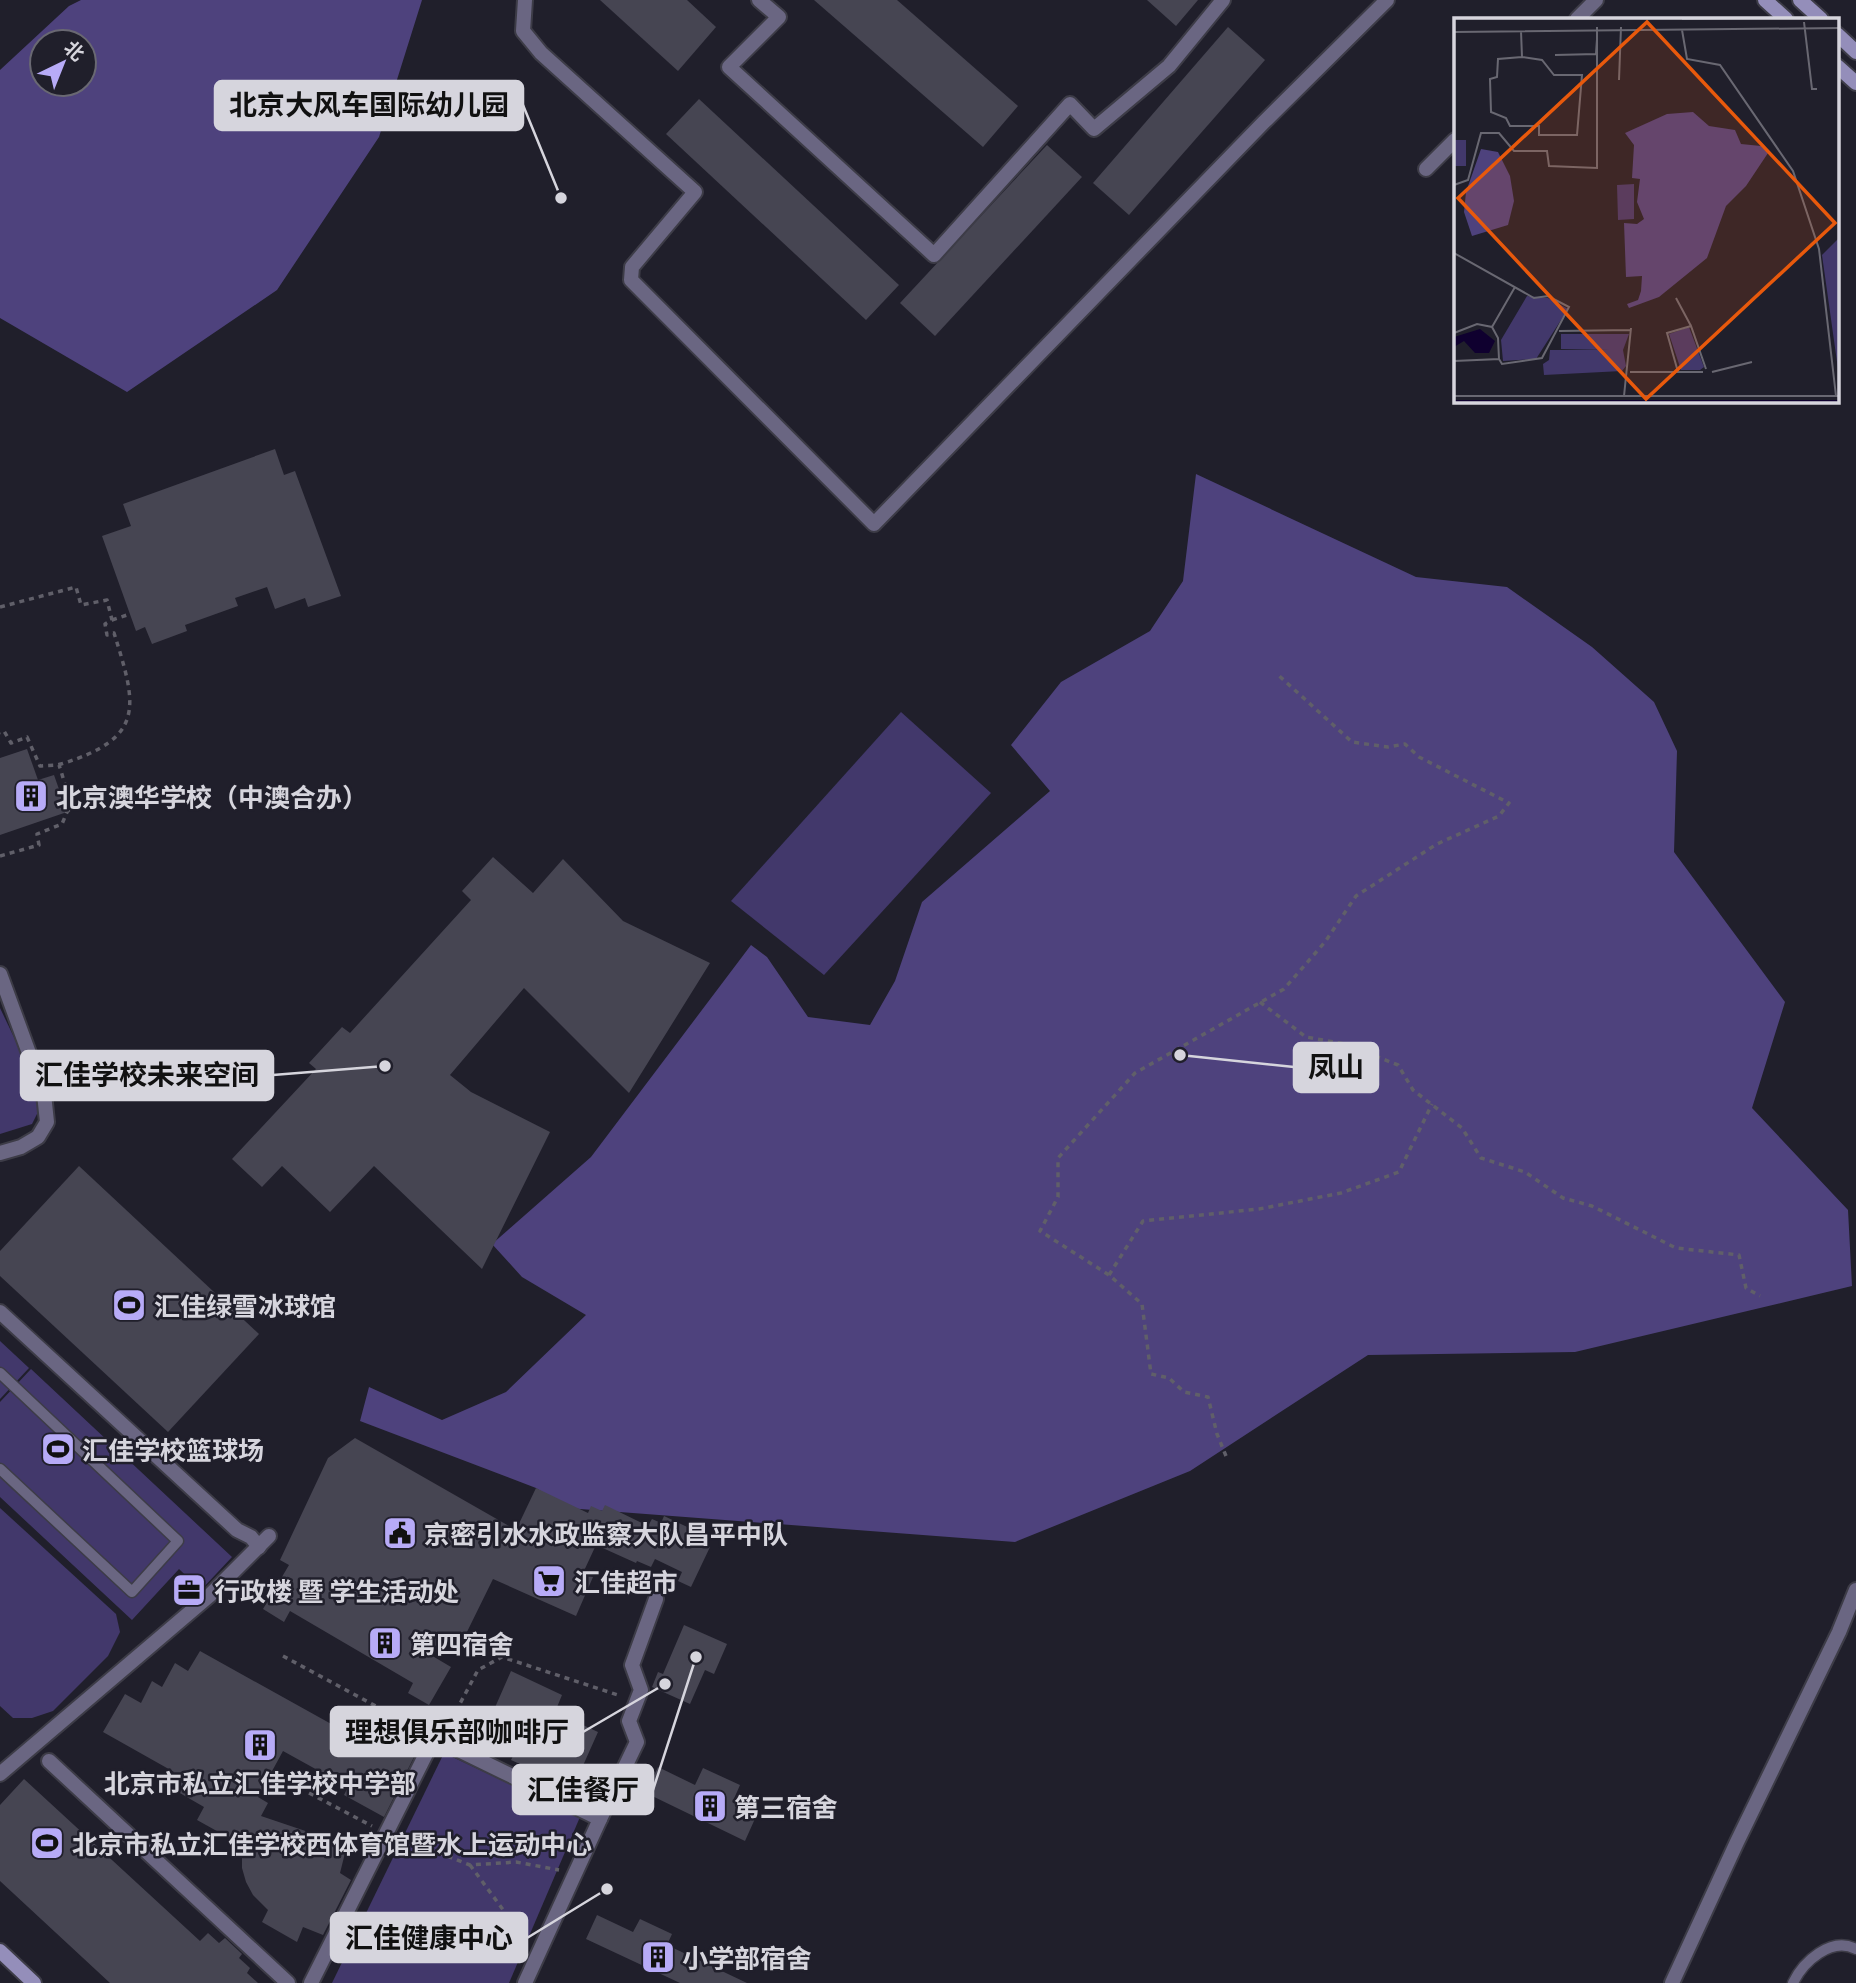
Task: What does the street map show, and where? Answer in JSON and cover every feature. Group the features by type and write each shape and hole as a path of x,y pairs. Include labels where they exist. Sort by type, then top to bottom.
{"main road":[{"path":"1765,0 1785,18"},
{"path":"1800,0 1820,18"},
{"path":"1839,36 1856,52"},
{"path":"1839,68 1856,83"},
{"path":"0,1951 34,1983"}],"street":[{"path":"525,0 523,31 541,54 695,192 632,267 631,280 874,524 1254,132 1387,0"},
{"path":"759,0 779,17 729,67 934,255 1070,104 1094,129 1169,66 1223,0"},
{"path":"1578,18 1596,0"},
{"path":"1426,169 1454,141"},
{"path":"0,974 44,1094 47,1122 38,1137 21,1147 0,1153"},
{"path":"0,1312 237,1530 264,1541 209,1597 0,1774"},
{"path":"1672,1983 1839,1632 1856,1590"},
{"path":"525,1983 638,1742 628,1721 641,1690 632,1665 656,1599"},
{"path":"310,1983 434,1738 600,1819"},
{"path":"49,1761 288,1983"}],"lane":[{"path":"0,1373 178,1541 132,1592 0,1469"},
{"path":"1793,1983 1800,1969 1825,1949 1852,1946 1856,1949"}],"path":[{"path":"0,607 76,587 81,605 107,600 113,620"},
{"path":"0,733 4,731 11,743 27,737 40,766 59,765 114,740 123,730 128,718 130,685 114,633 107,635 105,624 130,614"},
{"path":"1226,1456 1217,1434 1208,1397 1184,1392 1169,1378 1151,1374 1142,1304 1109,1275 1041,1231 1058,1198 1058,1158 1135,1073 1284,989 1325,942 1356,896 1437,844 1499,816 1509,803 1419,757 1405,744 1388,747 1352,742 1276,673"},
{"path":"0,856 39,845 37,834 62,824 73,806 64,788 64,778 59,765"},
{"path":"1260,1002 1306,1037 1345,1044 1398,1066 1413,1090 1462,1128 1481,1158 1525,1171 1563,1198 1592,1206 1675,1248 1739,1255 1746,1288 1759,1296"},
{"path":"1109,1275 1143,1221 1259,1209 1341,1193 1399,1172 1433,1104"},
{"path":"283,1656 434,1738 449,1724 478,1670 502,1657 637,1700"},
{"path":"309,1793 386,1833 470,1865 516,1861 575,1874"},
{"path":"470,1865 537,1956"}],"shaded area":[{"path":"81,0 422,0 379,137 277,290 127,392 0,318 0,70 28,44 28,98 98,98 98,28 45,28 69,6"},
{"path":"1196,474 1416,577 1507,587 1592,647 1654,702 1677,751 1674,852 1785,1002 1752,1108 1848,1210 1852,1286 1575,1352 1368,1355 1190,1471 1015,1542 567,1508 536,1488 360,1421 369,1387 442,1420 506,1392 586,1315 522,1277 492,1244 591,1157 751,945 767,957 808,1017 870,1025 895,981 922,902 1050,791 1011,745 1061,682 1150,631 1183,581"},
{"path":"901,712 991,793 824,975 731,901"},
{"path":"0,1008 44,1100 32,1124 0,1134"},
{"path":"0,1341 29,1368 0,1399"},
{"name":"汇佳学校篮球场","path":"31,1369 232,1557 201,1590 179,1569 132,1620 0,1497 0,1402"},
{"path":"0,1508 116,1614 120,1632 108,1656 53,1711 32,1718 13,1718 0,1706"},
{"path":"444,1753 580,1817 509,1983 332,1983"}],"building":[{"path":"600,0 687,0 716,27 678,71"},
{"path":"814,0 897,0 1018,106 983,147"},
{"path":"1147,0 1198,0 1176,26"},
{"path":"1228,27 1265,60 1129,215 1093,183"},
{"path":"699,99 899,285 866,320 666,134"},
{"path":"1047,145 1082,177 935,336 900,303"},
{"path":"275,449 284,475 295,471 341,596 308,607 305,598 275,609 267,587 235,598 238,606 185,625 187,631 152,644 145,627 136,631 102,536 131,526 123,504"},
{"name":"北京澳华学校（中澳合办）","path":"27,749 38,780 54,775 67,812 0,835 0,758"},
{"path":"493,857 533,893 563,859 623,921 710,963 629,1093 524,988 450,1075 471,1092 550,1132 482,1269 374,1166 330,1212 282,1166 262,1187 232,1159 316,1069 309,1063 342,1027 350,1033 471,900 462,891"},
{"name":"汇佳绿雪冰球馆","path":"79,1166 259,1334 168,1432 0,1276 0,1251"},
{"path":"355,1438 516,1530 536,1488 588,1513 591,1506 602,1511 605,1505 648,1526 652,1519 661,1523 664,1516 702,1534 698,1542 710,1547 691,1587 678,1581 682,1572 655,1559 651,1567 596,1545 583,1573 593,1577 576,1616 493,1579 463,1640 424,1651 451,1667 429,1705 408,1693 413,1683 290,1611 284,1622 263,1609 289,1565 280,1560 328,1458"},
{"path":"684,1625 727,1644 714,1674 705,1670 690,1704 652,1687 658,1672 663,1674"},
{"name":"北京市私立汇佳学校中学部","path":"200,1651 360,1740 365,1730 414,1757 384,1817 344,1795 348,1787 283,1751 258,1797 268,1803 261,1816 347,1845 340,1873 351,1880 323,1935 303,1927 297,1942 262,1922 268,1910 253,1895 246,1882 242,1868 242,1845 197,1820 204,1807 166,1785 174,1772 103,1732 125,1694 141,1703 152,1681 162,1687 175,1663 188,1671"},
{"path":"511,1671 562,1695 555,1712 598,1732 577,1779 546,1765 542,1774 511,1760 516,1750 470,1729 480,1707 493,1712"},
{"name":"第三宿舍","path":"658,1767 695,1785 703,1768 740,1785 733,1801 758,1812 745,1841 646,1793"},
{"name":"北京市私立汇佳学校西体育馆暨水上运动中心","path":"24,1779 200,1941 208,1933 219,1943 225,1938 242,1954 239,1958 250,1968 247,1973 258,1983 110,1983 0,1881 0,1805"},
{"name":"小学部宿舍","path":"597,1915 633,1932 640,1919 672,1934 667,1945 747,1983 680,1983 586,1939"}],"place":[{"name":"北京大风车国际幼儿园","path":"561,198"},
{"name":"北京澳华学校（中澳合办）","path":"31,796"},
{"name":"凤山","path":"1180,1055"},
{"name":"汇佳学校未来空间","path":"385,1066"},
{"name":"汇佳绿雪冰球馆","path":"129,1305"},
{"name":"汇佳学校篮球场","path":"58,1449"},
{"name":"京密引水水政监察大队昌平中队","path":"400,1533"},
{"name":"汇佳超市","path":"549,1581"},
{"name":"行政楼 暨 学生活动处","path":"189,1590"},
{"name":"第四宿舍","path":"385,1643"},
{"name":"汇佳餐厅","path":"696,1657"},
{"name":"理想俱乐部咖啡厅","path":"665,1684"},
{"name":"北京市私立汇佳学校中学部","path":"260,1745"},
{"name":"第三宿舍","path":"710,1806"},
{"name":"北京市私立汇佳学校西体育馆暨水上运动中心","path":"47,1843"},
{"name":"汇佳健康中心","path":"607,1889"},
{"name":"小学部宿舍","path":"658,1957"}]}
